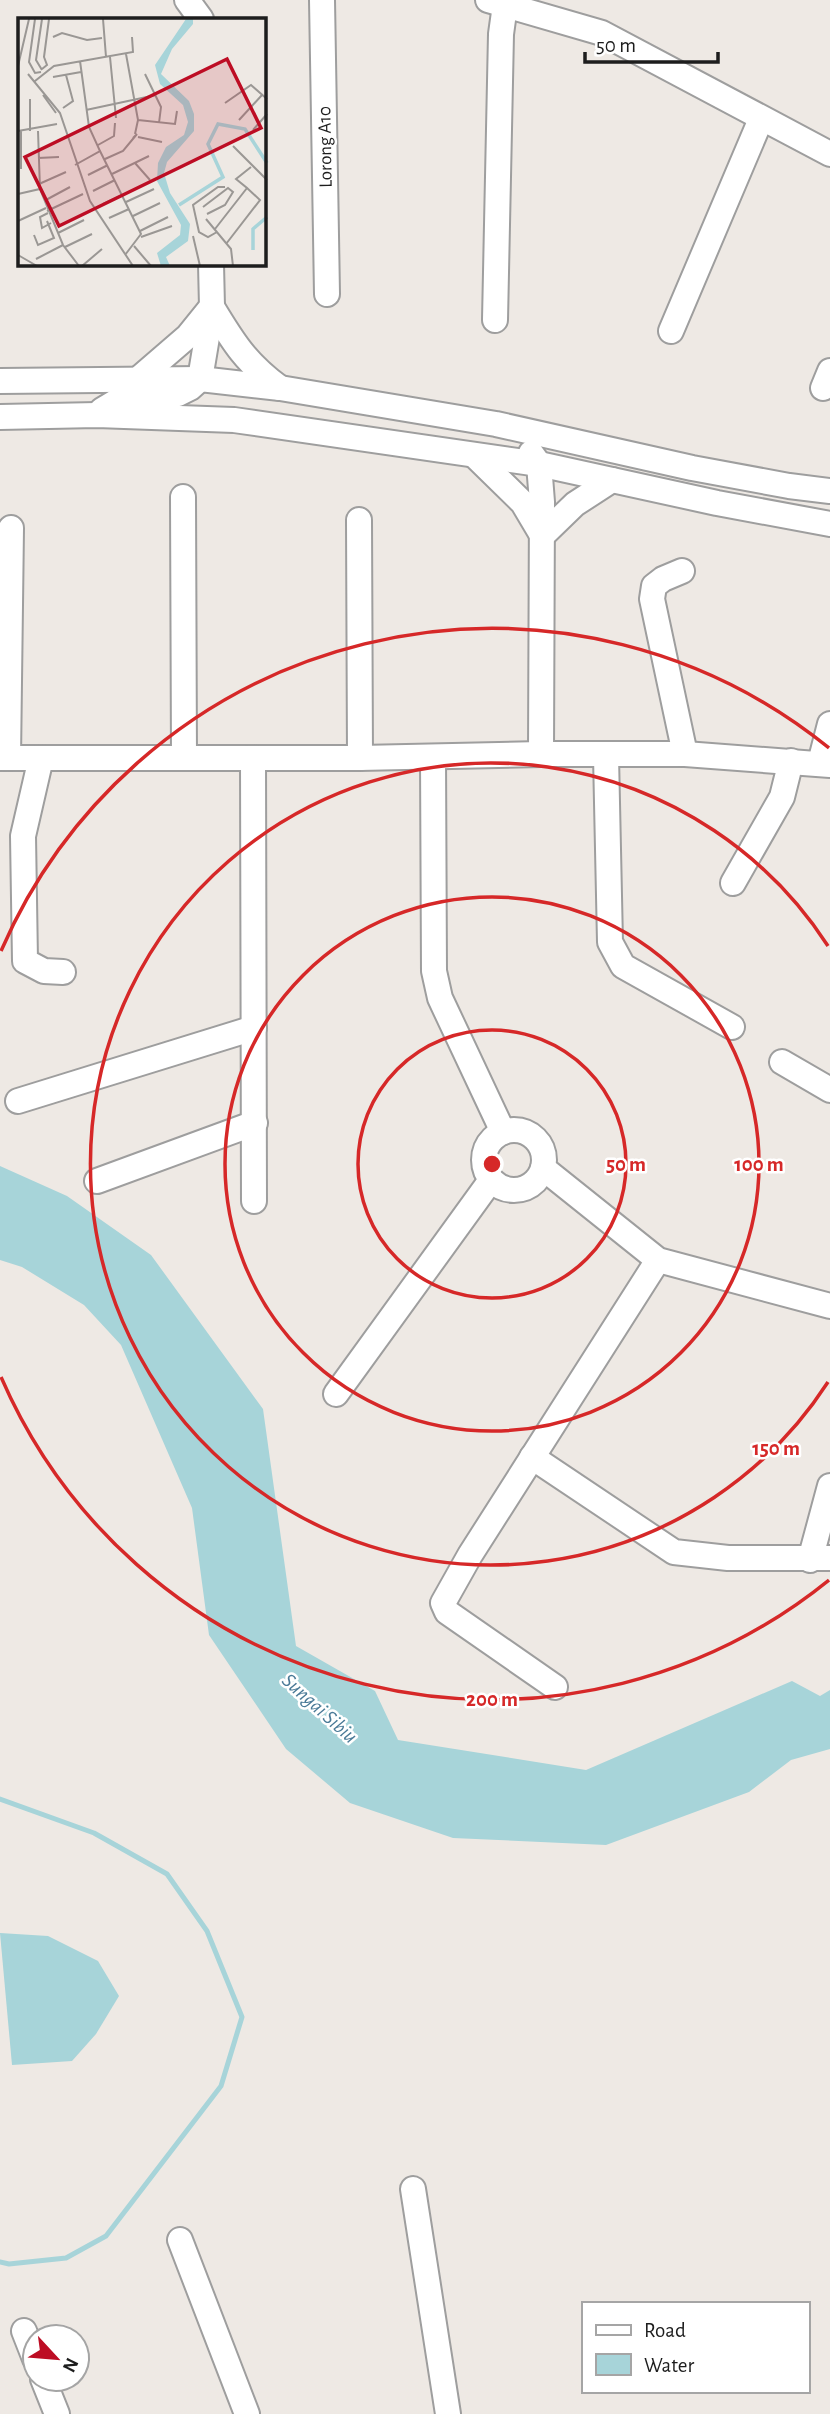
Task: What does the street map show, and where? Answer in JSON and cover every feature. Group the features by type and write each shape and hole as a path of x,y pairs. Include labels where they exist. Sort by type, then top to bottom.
{"street":[{"path":"187,0 200,18"},
{"path":"208,0 208,18"},
{"name":"Lorong A10","path":"322,0 327,295"},
{"path":"495,320 501,34 496,2 602,33 830,154"},
{"path":"671,331 761,119"},
{"path":"97,415 105,406 117,401 178,394 200,379 212,307 211,266"},
{"path":"137,380 188,336 212,307"},
{"path":"212,307 235,346 257,371 279,388"},
{"path":"0,381 200,379 279,388 496,424 692,468 830,491"},
{"path":"0,417 97,415 234,420 539,464 717,503 830,524"},
{"path":"496,424 523,443 539,464 542,536 541,754"},
{"path":"475,456 523,503 542,536"},
{"path":"542,536 575,504 612,480"},
{"path":"183,497 184,758"},
{"path":"359,520 360,758"},
{"path":"11,528 4,758 685,754 825,764 830,724"},
{"path":"682,571 654,586 652,599 685,754"},
{"path":"606,756 610,942 614,954 623,966 732,1027"},
{"path":"433,757 434,971 440,998 503,1132"},
{"path":"41,758 23,836 25,961 44,971 63,972"},
{"path":"253,758 254,1201"},
{"path":"733,883 782,797 791,761"},
{"path":"18,1101 254,1028"},
{"path":"782,1062 830,1090"},
{"path":"97,1181 255,1124"},
{"path":"516,1129 534,1137 544,1155 543,1168 534,1182 520,1189 504,1189 491,1180 484,1164 484,1153 493,1138 503,1132 516,1129"},
{"path":"543,1168 658,1260 830,1307"},
{"path":"336,1394 491,1180"},
{"path":"555,1687 447,1612 443,1603 453,1581 658,1260"},
{"path":"531,1457 674,1552 728,1558 820,1559 830,1486"},
{"path":"412,2189 448,2414"},
{"path":"180,2240 247,2414"},
{"path":"49,2393 57,2414"}],"water":[{"name":"Sungai Sibiu","path":"0,1166 67,1196 151,1255 263,1409 296,1646 375,1691 398,1740 586,1770 792,1681 820,1696 830,1690 830,1749 791,1760 749,1792 606,1845 453,1838 350,1803 286,1749 209,1635 192,1508 121,1345 84,1305 22,1267 0,1260"},
{"path":"0,1933 48,1936 98,1961 119,1996 96,2034 72,2061 12,2065"}],"waterway":[{"path":"0,1799 94,1833 167,1874 207,1931 242,2017 221,2086 106,2236 66,2258 9,2264 0,2262"}]}
